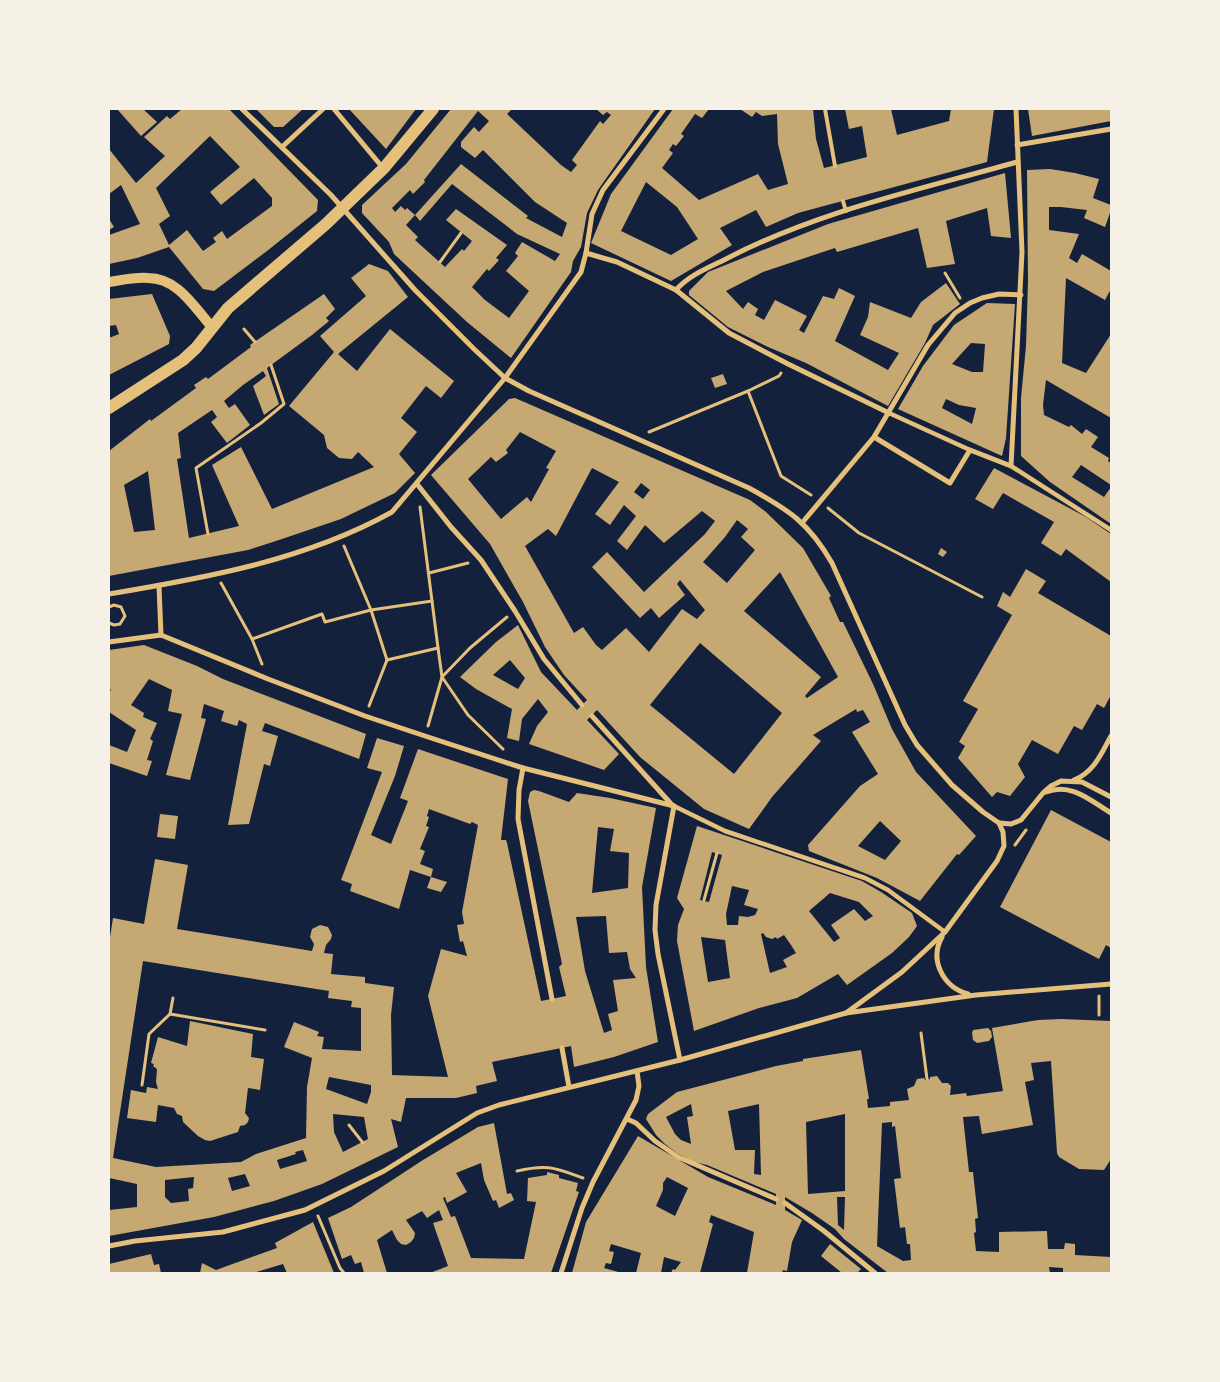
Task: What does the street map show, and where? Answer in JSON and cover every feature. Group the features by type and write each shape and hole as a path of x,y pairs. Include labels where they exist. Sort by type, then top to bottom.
{"main road":[{"path":"109,408 183,360 196,348 228,308 326,224 384,168 433,109"},
{"path":"109,282 148,278 161,279 180,290 212,327"}],"street":[{"path":"242,109 331,195 415,290 505,378 529,392 748,488 778,504 802,522 820,542 832,563 905,725 917,746 952,785 1002,827 1005,839 1001,854 938,943 939,970 945,979 952,987 961,992 976,994"},
{"path":"282,146 323,109"},
{"path":"334,109 384,168"},
{"path":"109,594 216,574 295,553 371,524 392,512 505,378 581,272 592,214 603,190 664,109"},
{"path":"1011,466 1022,252 1016,109"},
{"path":"1017,145 1111,129"},
{"path":"676,290 683,282 742,250 786,231 846,210 1017,162"},
{"path":"586,253 617,262 676,290 729,333 788,364 889,413 970,450 1011,466 1111,530"},
{"path":"802,522 874,437 928,346 955,313 964,306 982,298 999,294 1021,294"},
{"path":"874,437 950,483 970,450"},
{"path":"417,484 450,527 481,560 544,659 582,705"},
{"path":"159,586 161,635"},
{"path":"109,642 161,635 268,679 365,716 425,736 523,768 674,806 713,827 865,878 888,890 945,932"},
{"path":"592,716 674,806"},
{"path":"1072,781 1091,770 1111,736"},
{"path":"523,768 519,790 518,819 552,999"},
{"path":"998,823 1011,824 1021,820 1051,786 1061,781 1072,781 1092,786 1111,797"},
{"path":"1044,793 1059,788 1068,789 1111,813"},
{"path":"674,806 656,905 655,930 680,1060"},
{"path":"846,1013 902,972 945,932"},
{"path":"109,1246 135,1240 223,1232 314,1206 384,1172 477,1113 499,1104 680,1060 846,1013 976,994 1111,984"},
{"path":"562,1048 569,1087"},
{"path":"561,1273 582,1208 593,1182 636,1100 639,1086 637,1070"},
{"path":"627,1119 636,1124 654,1141 678,1157 776,1199"},
{"path":"785,1203 824,1231 875,1273"}],"lane":[{"path":"825,109 835,166"},
{"path":"843,200 846,210"}],"path":[{"path":"440,262 461,233"},
{"path":"945,273 964,306"},
{"path":"244,329 254,342"},
{"path":"644,442 649,432 748,391 779,376 788,364"},
{"path":"208,534 196,468 261,423 284,404 271,365"},
{"path":"748,391 781,476 820,502 860,533 982,598"},
{"path":"417,484 442,677 425,736"},
{"path":"340,536 371,610 387,660 365,716"},
{"path":"429,573 481,560"},
{"path":"216,574 252,639 268,679"},
{"path":"252,639 322,614 325,622 371,610 432,601"},
{"path":"109,607 114,605 121,607 125,616 120,624 114,625 109,623"},
{"path":"442,677 470,648 515,611"},
{"path":"387,660 438,648"},
{"path":"442,677 468,715 523,768"},
{"path":"704,900 717,854"},
{"path":"142,1086 149,1034 170,1014 173,998"},
{"path":"170,1014 265,1030"},
{"path":"922,1033 927,1079"},
{"path":"349,1125 363,1143"},
{"path":"517,1171 535,1167 553,1167 593,1182"},
{"path":"314,1206 340,1268 344,1273"}],"building":[{"path":"117,109 143,109 157,122 141,136"},
{"path":"182,109 229,109 318,200 317,211 214,291 203,289 169,247 137,258 109,264 109,235 140,224 121,185 109,194 109,149 136,183 165,156 144,137 167,116 170,119","holes":["210,136 240,167 210,192 221,205 254,178 272,198 272,206 227,239 222,231 213,238 216,242 203,251 187,230 169,245 159,224 170,216 156,188"]},
{"path":"256,109 303,109 283,127 274,127"},
{"path":"349,109 416,109 386,149"},
{"path":"451,109 512,109 507,114 561,165 571,172 577,165 572,160 600,121 603,124 611,115 607,112 603,115 596,109 655,109 598,190 587,213 581,247 573,261 571,272 511,358 467,322 394,254 389,242 362,213 362,205 406,164","holes":["478,111 489,121 479,132 474,127 461,142 461,147 475,158 483,150 535,202 567,223 562,237 526,218 528,216 461,164 415,215 407,208 405,210 401,206 395,212 392,208 410,190 413,194 425,182 424,180","452,184 517,234 560,254 555,261 522,242 515,253 518,256 506,271 529,291 509,318 485,300 472,287 487,269 489,271 499,260 496,258 507,245 456,209 446,220 472,241 464,251 462,249 445,267 415,240 418,237 406,225 415,215 420,221"]},
{"path":"673,109 709,109 702,118 695,114 681,134 684,136 676,146 673,144 669,150 673,153 662,168 699,200 758,174 768,190 788,184 778,144 777,114 762,116 756,112 752,117 740,109 813,109 816,139 824,168 867,157 862,126 849,129 845,109 891,109 897,135 949,121 951,109 994,109 987,162 798,213 766,227 756,210 720,228 732,245 671,281 591,243 611,194","holes":["646,182 677,207 698,239 671,255 621,231"]},
{"path":"1028,109 1111,109 1111,121 1032,136"},
{"path":"1050,169 1099,179 1093,198 1111,205 1105,227 1084,218 1087,210 1049,207 1049,230 1079,234 1069,258 1077,263 1082,254 1111,271 1111,289 1105,300 1066,278 1062,363 1086,373 1111,334 1111,418 1046,380 1043,405 1044,415 1069,427 1071,425 1082,434 1086,429 1098,437 1091,447 1109,458 1108,461 1111,463 1111,485 1081,465 1072,477 1104,497 1111,487 1111,524 1050,482 1021,456 1021,398 1026,346 1028,281 1027,170"},
{"path":"1005,173 1011,238 991,236 987,208 946,221 955,264 927,268 918,228 837,252 835,248 763,272 726,291 743,309 748,302 758,309 755,315 764,320 775,300 807,316 799,330 804,333 823,296 834,299 839,288 855,296 835,341 888,370 899,353 860,335 868,317 870,302 911,318 921,302 946,283 960,304 933,325 925,343 888,406 806,363 728,327 689,295 689,291 708,272 828,224"},
{"path":"109,219 114,227 109,230"},
{"path":"369,264 388,271 408,297 338,354 357,371 390,329 454,381 441,398 426,386 401,418 417,432 399,454 415,473 395,493 341,519 276,541 248,550 109,576 109,451 150,419 151,421 196,388 194,385 206,377 208,379 251,347 250,345 324,294 335,309 326,318 329,321 267,368 279,404 264,415 253,386 266,376 263,371 224,401 229,408 235,404 250,425 227,443 211,422 217,417 212,410 178,433 181,458 177,459 189,538 239,526 212,465 241,447 272,509 374,467 358,452 352,459 339,458 327,448 324,435 289,406 334,352 320,336 366,296 351,278","holes":["148,471 155,530 134,532 124,485"]},
{"path":"152,294 170,336 169,344 109,375 109,338 119,334 116,325 109,326 109,299"},
{"path":"987,303 1015,304 1006,438 1002,456 898,409 923,366 954,325","holes":["971,343 985,344 983,372 972,372 952,364","946,399 959,405 976,408 972,424 942,408"]},
{"path":"723,374 727,384 715,388 711,378"},
{"path":"515,398 750,500 766,512 803,548 831,596 829,598 840,622 843,622 892,729 916,772 976,836 959,855 957,854 920,901 877,878 809,851 808,845 860,786 878,774 852,732 870,722 863,710 857,712 856,709 813,735 821,741 772,797 749,829 704,809 640,757 597,710 587,720 619,754 604,770 529,744 537,726 548,712 538,699 522,719 519,741 507,738 512,709 476,689 460,677 496,642 518,625 541,672 577,710 587,700 564,675 545,647 523,602 490,544 431,475 509,399","holes":["520,432 556,451 546,468 549,469 531,502 527,497 501,519 468,479 491,457 496,462 508,453 506,450","592,468 619,482 595,514 610,525 624,505 636,516 617,541 627,550 645,525 664,543 702,511 715,521 705,534 644,592 607,552 592,567 640,618 651,608 659,618 685,595 677,584 680,580 705,610 697,619 682,609 649,652 626,628 602,650 583,627 574,633 525,546 548,529 556,536","641,483 650,490 643,499 634,492","737,520 748,529 741,537 755,550 727,583 703,562","780,572 838,677 807,698 805,696 821,677 744,611","700,643 782,713 734,774 650,705","510,660 525,678 518,689 493,675","880,821 901,841 885,860 858,846"]},
{"path":"994,468 1086,517 1111,534 1111,582 1066,549 1061,556 1041,543 1054,522 1003,493 993,509 975,499"},
{"path":"941,548 947,552 943,557 938,554"},
{"path":"1026,569 1046,581 1038,593 1111,636 1111,695 1104,708 1097,704 1082,730 1074,726 1058,754 1032,740 1018,764 1025,777 1010,796 997,792 992,797 958,758 965,746 959,742 978,709 963,701 1012,615 997,606 1003,592 1010,597"},
{"path":"144,645 197,666 223,679 366,734 359,759 265,723 262,731 278,736 270,766 264,764 249,824 228,825 247,724 239,720 237,726 221,721 224,711 204,704 201,718 206,719 190,780 166,775 182,714 168,711 172,690 149,679 131,705 144,713 143,717 157,723 150,739 153,741 147,760 152,761 147,776 109,763 109,745 127,752 136,730 109,712 109,693 111,690 109,688 109,650"},
{"path":"377,738 404,746 395,776 371,835 391,844 408,801 400,798 418,749 508,779 501,840 506,840 507,843 541,1001 566,996 559,967 562,964 528,801 530,792 534,790 539,791 569,802 577,793 656,808 642,887 646,967 658,1042 614,1057 574,1067 571,1046 492,1062 497,1081 476,1086 477,1093 456,1098 406,1098 401,1122 391,1119 398,1147 322,1184 274,1201 214,1217 109,1236 109,1210 137,1207 137,1184 109,1178 109,944 113,918 144,924 155,859 188,865 177,929 312,951 314,944 310,937 312,929 320,925 328,927 332,935 324,953 333,954 331,974 365,977 365,983 394,987 391,1015 392,1075 448,1077 428,996 441,949 467,956 463,941 460,942 457,925 464,924 462,912 478,825 472,822 470,824 429,809 426,826 429,827 420,849 425,851 420,864 433,869 431,877 410,870 399,909 350,891 352,884 341,880 382,772 367,768","holes":["598,827 614,829 610,851 629,853 628,888 592,893","606,916 609,953 627,952 630,969 636,978 613,980 618,1011 608,1014 612,1030 604,1033 585,971 576,917","143,961 329,991 328,998 352,1001 351,1007 361,1008 361,1051 322,1049 324,1037 317,1036 319,1032 294,1022 284,1047 312,1058 307,1087 306,1138 256,1154 241,1162 156,1167 113,1158","329,1077 371,1085 367,1104 326,1089","333,1114 364,1117 368,1139 343,1152 334,1132","303,1150 307,1161 280,1169 277,1160 296,1154 295,1152","245,1174 250,1186 232,1191 228,1178","194,1177 193,1188 188,1189 189,1201 171,1203 165,1197 165,1180"]},
{"path":"1051,810 1111,842 1111,948 1106,945 1099,959 1000,907"},
{"path":"160,814 178,816 175,839 157,837"},
{"path":"697,826 862,881 912,913 917,926 909,937 892,953 847,985 838,974 797,998 759,1008 694,1031 677,941 678,925 684,909 677,898","holes":["712,852 722,855 709,902 700,900","732,886 749,890 744,905 758,909 755,915 748,917 739,916 738,925 727,925 726,914","830,893 859,902 873,916 865,921 854,909 831,925 840,938 834,942 809,911","763,933 766,937 772,939 776,937 777,939 784,935 796,953 783,960 787,967 770,973 761,934","701,937 725,940 730,978 708,982"]},
{"path":"431,877 447,882 441,892 427,888"},
{"path":"1038,1020 1111,1021 1111,1159 1104,1170 1079,1169 1059,1157 1057,1153 1051,1061 1031,1063 1034,1080 1025,1082 1033,1125 982,1134 979,1116 963,1117 969,1172 973,1172 978,1218 975,1219 976,1232 974,1233 976,1251 999,1252 999,1232 1047,1231 1048,1249 1064,1249 1065,1243 1075,1244 1075,1255 1111,1257 1111,1273 1063,1273 1063,1268 1049,1267 1050,1273 888,1273 844,1239 835,1229 785,1197 785,1210 802,1220 792,1242 787,1271 783,1270 782,1273 747,1273 754,1232 711,1215 709,1222 713,1224 700,1273 671,1273 681,1262 664,1257 661,1273 636,1273 641,1253 611,1244 609,1251 614,1252 611,1264 606,1263 604,1268 622,1273 572,1273 586,1222 638,1136 708,1177 776,1205 776,1194 707,1165 694,1162 678,1154 656,1135 646,1119 648,1114 677,1092 776,1066 803,1061 803,1059 861,1050 869,1099 867,1099 868,1108 890,1106 890,1102 909,1100 907,1089 914,1086 917,1079 924,1078 925,1080 937,1076 942,1083 948,1083 951,1086 950,1095 966,1093 967,1096 1003,1091 992,1028","holes":["691,1104 693,1116 687,1117 691,1144 681,1140 675,1134 666,1117","759,1104 761,1175 754,1174 755,1150 735,1150 728,1111","845,1114 845,1191 808,1194 806,1122","892,1122 892,1127 895,1126 901,1178 894,1179 900,1228 905,1227 907,1244 910,1244 911,1260 903,1261 877,1246 882,1123","667,1177 688,1188 675,1216 656,1206 663,1190 663,1183","837,1197 845,1197 844,1230 838,1225"]},
{"path":"190,1021 253,1034 251,1057 264,1059 260,1090 248,1088 245,1113 249,1118 248,1122 240,1126 238,1132 210,1141 198,1136 183,1122 182,1116 177,1114 174,1108 158,1105 156,1122 127,1118 131,1090 146,1093 147,1087 158,1089 156,1082 157,1069 151,1063 158,1037 187,1046"},
{"path":"988,1028 991,1031 992,1037 989,1041 977,1043 973,1040 973,1030"},
{"path":"494,1123 507,1194 511,1193 514,1200 499,1208 496,1200 493,1201 484,1180 481,1163 456,1173 467,1192 447,1203 445,1197 443,1198 451,1217 455,1216 471,1258 524,1259 536,1202 527,1201 528,1178 547,1175 547,1172 559,1175 559,1178 578,1183 576,1191 579,1192 551,1273 430,1273 448,1266 433,1223 443,1220 439,1210 427,1218 422,1211 406,1220 415,1233 411,1242 406,1245 401,1244 397,1240 392,1230 377,1240 387,1273 364,1273 361,1262 355,1264 351,1255 342,1259 328,1218 351,1207 478,1127"},
{"path":"313,1222 334,1273 287,1273 283,1264 253,1273 200,1273 202,1263 216,1270 277,1248 275,1243"},
{"path":"830,1244 861,1269 857,1273 842,1273 821,1256"},
{"path":"151,1254 154,1265 159,1264 161,1273 109,1273 109,1264"}]}
